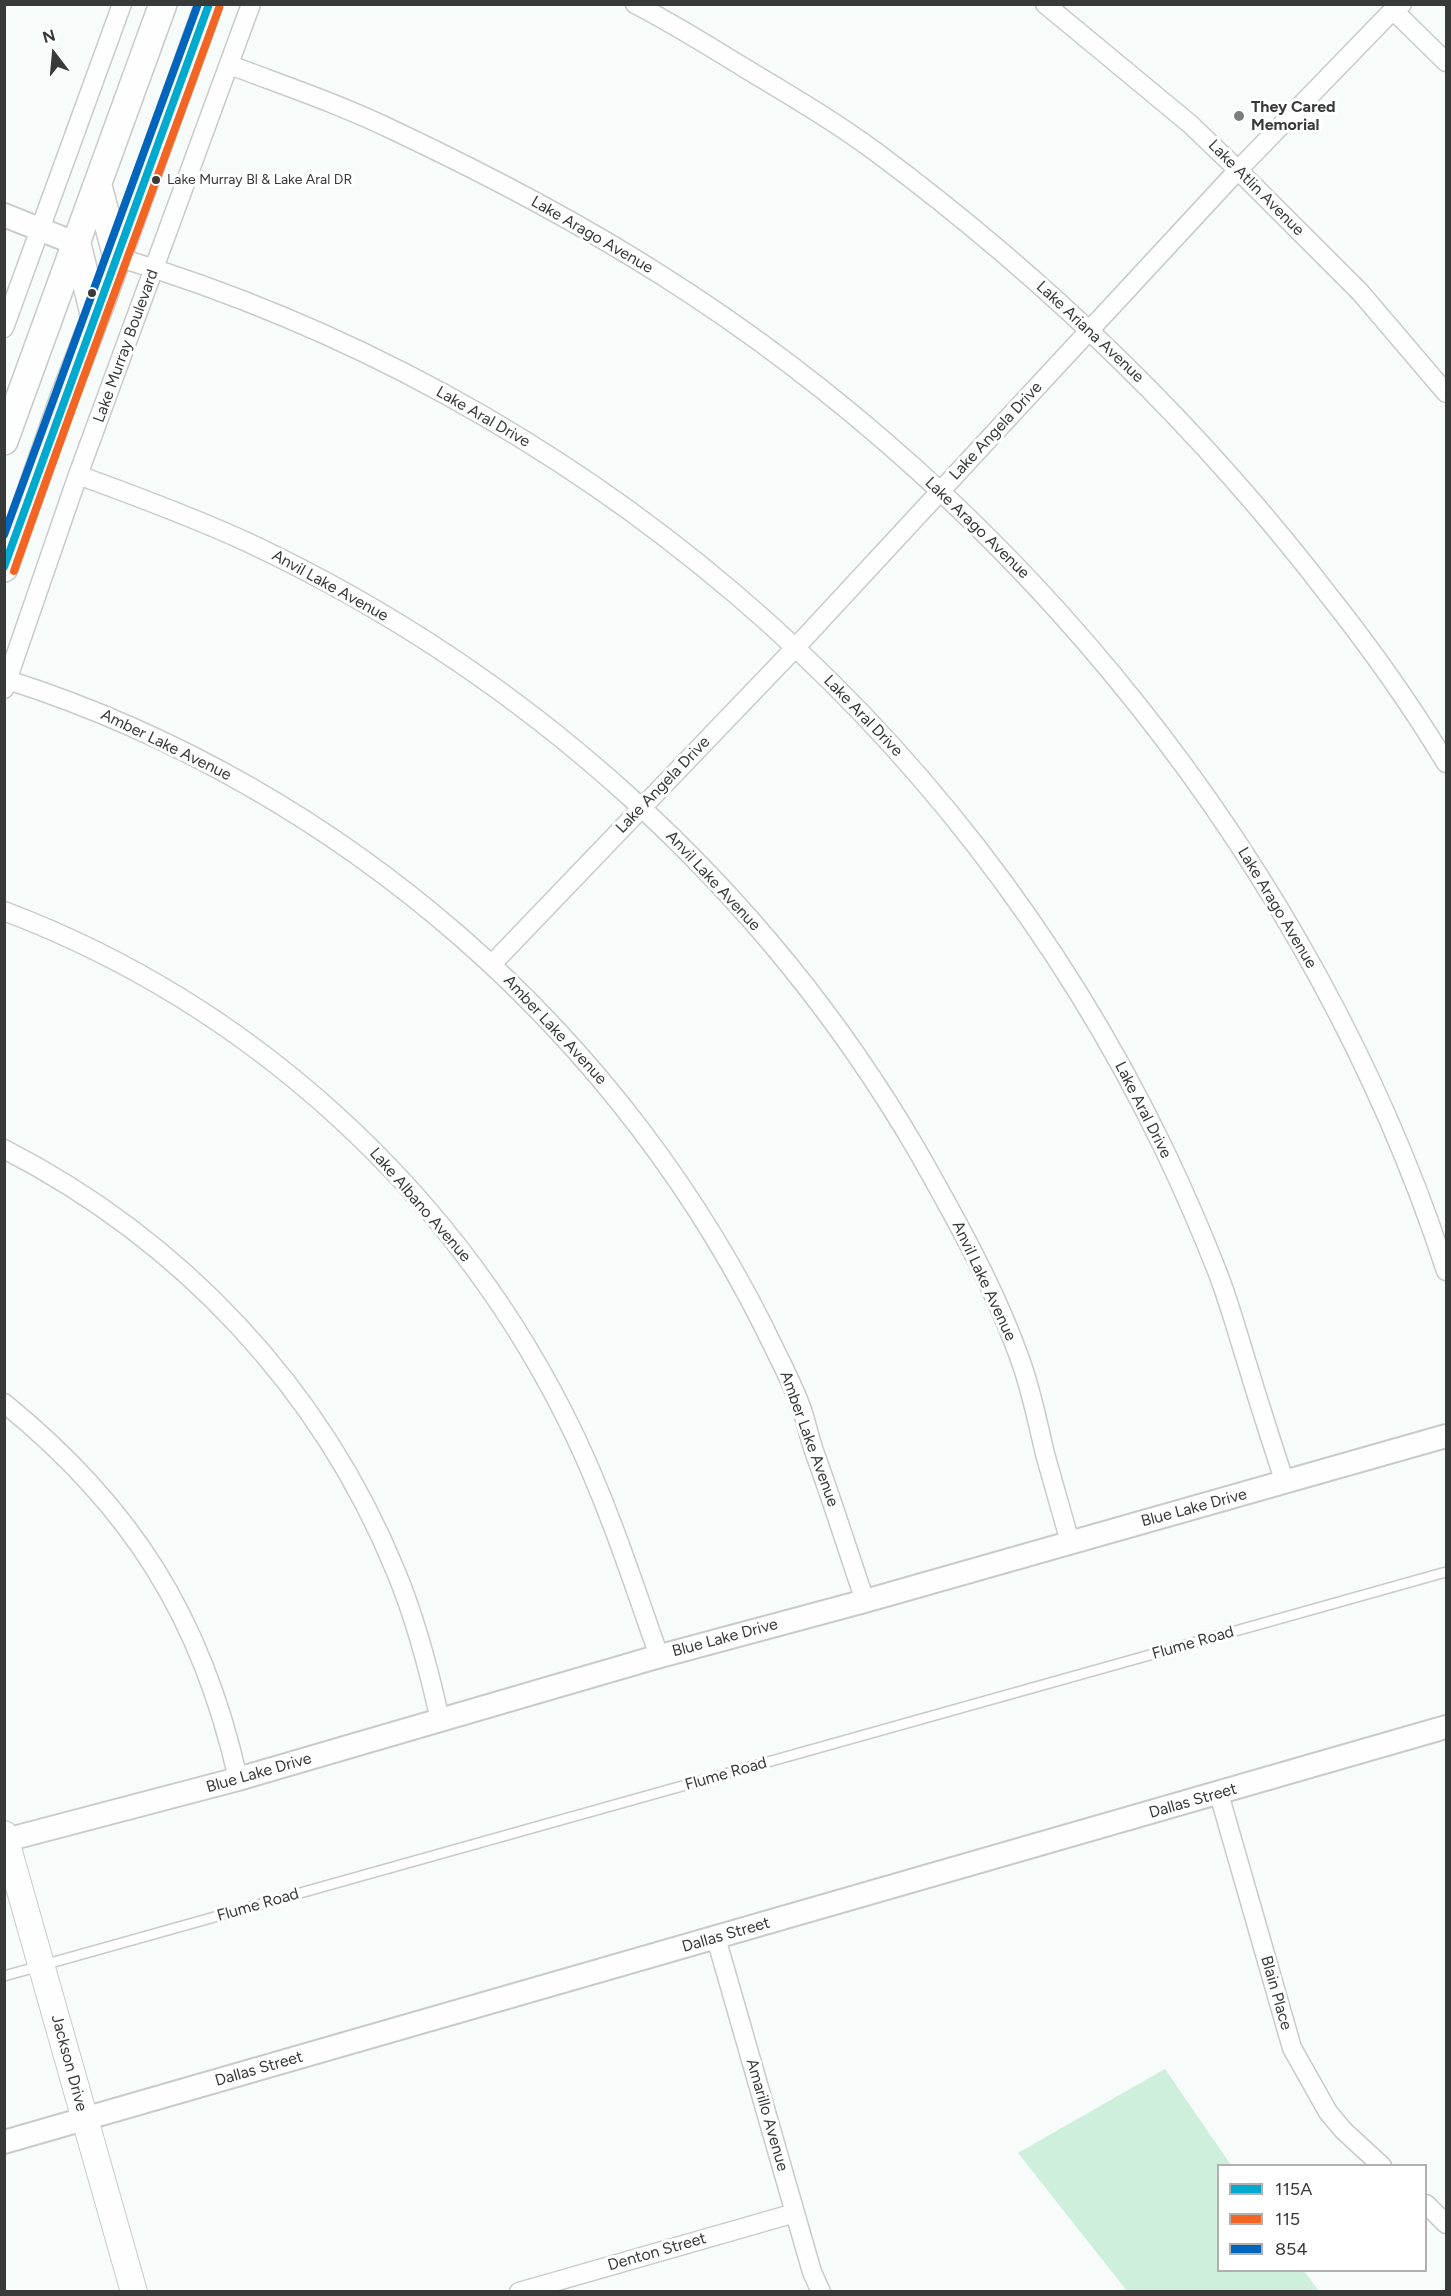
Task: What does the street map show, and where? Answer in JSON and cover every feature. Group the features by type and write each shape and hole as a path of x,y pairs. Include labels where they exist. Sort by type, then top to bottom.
{"main road":[{"path":"4,441 163,4"},
{"path":"4,568 209,4"},
{"path":"98,186 117,258"},
{"path":"77,244 95,318"},
{"name":"Jackson Drive","path":"5,1838 43,1965 84,2120 134,2292"}],"street":[{"path":"4,328 122,4"},
{"name":"Lake Murray Boulevard","path":"6,685 78,475 251,4"},
{"name":"Lake Ariana Avenue","path":"635,4 722,52 875,152 974,229 1090,330 1202,442 1294,549 1400,691 1446,763"},
{"name":"Lake Atlin Avenue","path":"1045,4 1190,124 1239,170 1360,292 1446,393"},
{"path":"1397,7 1446,62"},
{"name":"Lake Angela Drive","path":"492,964 796,647 1239,170 1397,7"},
{"name":"Lake Arago Avenue","path":"230,65 393,130 522,194 639,261 703,302 800,372 884,440 940,490 1034,585 1095,652 1195,780 1230,831 1308,958 1351,1039 1405,1159 1433,1228 1446,1270"},
{"path":"4,215 77,244"},
{"name":"Lake Aral Drive","path":"117,258 230,295 326,334 391,365 486,416 583,477 638,516 745,601 796,647 876,726 938,798 1023,908 1098,1024 1131,1084 1192,1209 1218,1273 1286,1483"},
{"name":"Anvil Lake Avenue","path":"78,475 174,510 239,538 323,580 382,613 438,649 567,742 641,807 696,860 776,949 832,1021 902,1125 961,1230 1011,1336 1022,1366 1070,1542"},
{"name":"Amber Lake Avenue","path":"6,685 98,713 153,737 260,792 360,857 425,906 492,964 541,1012 619,1101 689,1197 750,1299 800,1406 865,1601"},
{"name":"Lake Albano Avenue","path":"4,910 81,943 129,967 221,1023 264,1054 314,1095 384,1161 422,1202 490,1290 549,1384 597,1484 659,1656"},
{"path":"4,1149 80,1191 159,1249 230,1316 265,1354 296,1394 352,1480 384,1545 414,1621 440,1720"},
{"path":"4,1403 36,1429 95,1487 128,1528 167,1588 186,1624 218,1700 238,1779"},
{"name":"Blue Lake Drive","path":"5,1838 238,1779 659,1656 865,1601 1446,1436"},
{"name":"Dallas Street","path":"4,2142 1446,1727"},
{"name":"Blain Place","path":"1219,1794 1292,2048 1328,2112 1343,2130 1381,2164"},
{"name":"Amarillo Avenue","path":"716,1938 812,2271 821,2292"},
{"path":"1427,2207 1446,2224"},
{"name":"Denton Street","path":"519,2292 795,2213"}],"lane":[{"name":"Flume Road","path":"4,1976 1446,1572"}],"green space":[{"path":"1165,2069 1230,2164 1217,2164 1217,2272 1305,2272 1319,2291 1127,2291 1018,2153"}],"transit line":[{"name":"854","path":"4,535 198,4"},
{"name":"115A","path":"4,567 209,4"},
{"name":"115","path":"14,571 219,8"}],"place":[{"name":"They Cared Memorial","path":"1239,116"},
{"name":"Lake Murray Bl & Lake Aral DR","path":"156,180"}]}
